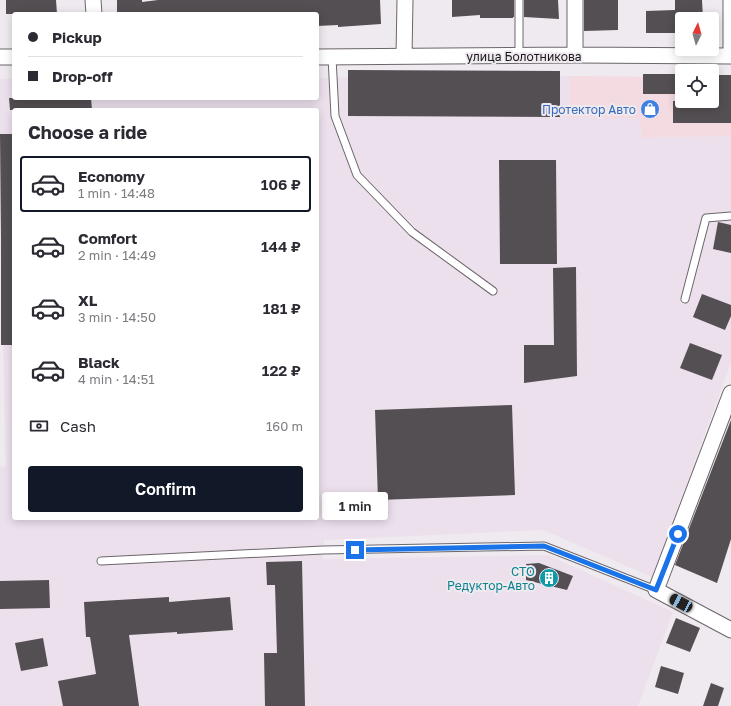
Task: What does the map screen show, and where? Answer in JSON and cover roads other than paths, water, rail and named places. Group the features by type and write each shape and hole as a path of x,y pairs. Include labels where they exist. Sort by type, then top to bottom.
{"street":[{"path":"93,0 94,12"},
{"path":"404,56 405,0"},
{"path":"575,0 575,55"},
{"path":"731,0 731,56"},
{"name":"улица Болотникова","path":"324,57 575,55 731,56"},
{"path":"0,57 12,57"},
{"path":"731,393 656,590 731,630"}],"lane":[{"path":"519,0 519,56"},
{"path":"324,57 335,116 357,175 412,232 493,291"},
{"path":"685,299 706,218 731,216"},
{"path":"101,561 323,550 544,546 656,590"}],"place":[{"name":"Протектор Авто","path":"650,109"},
{"name":"СТО Редуктор-Авто","path":"549,578"}]}
